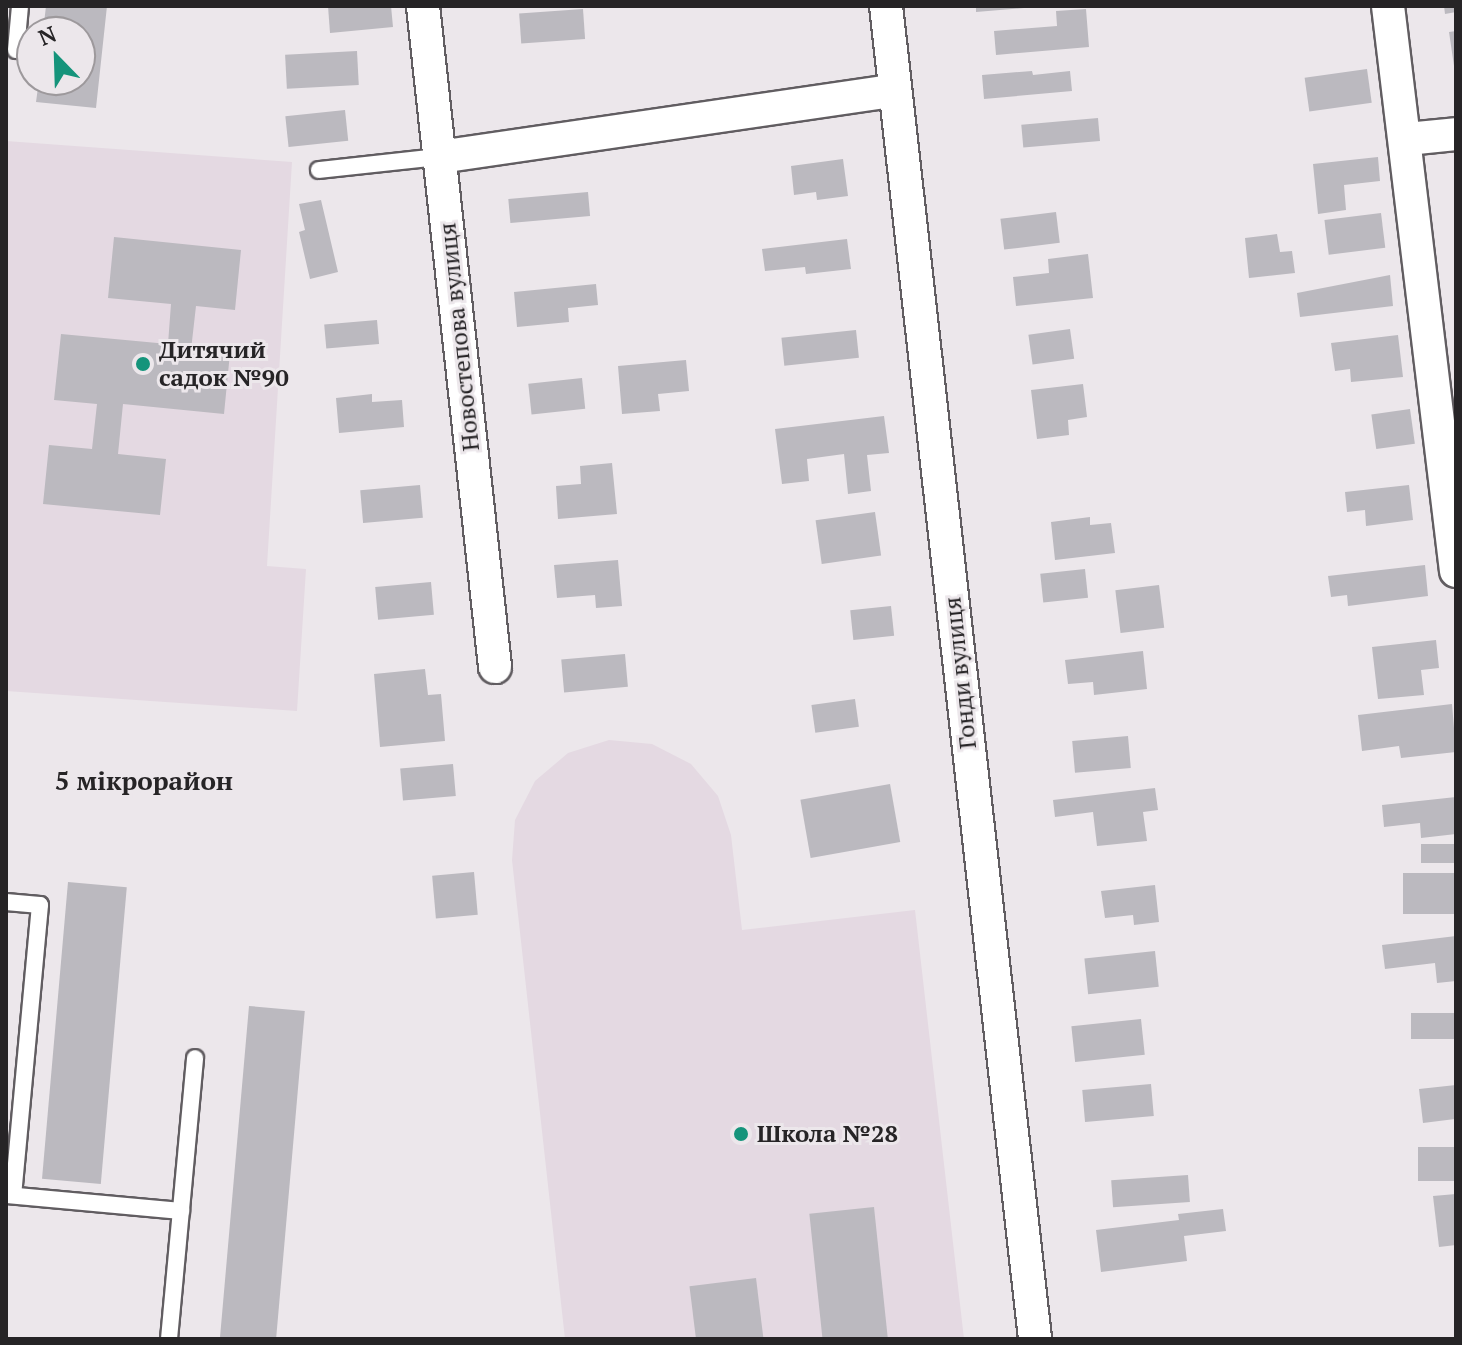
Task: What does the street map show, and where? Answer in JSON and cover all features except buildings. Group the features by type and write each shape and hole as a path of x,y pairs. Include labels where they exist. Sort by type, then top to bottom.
{"street":[{"name":"Новостепова вулиця","path":"423,6 495,667"},
{"name":"Гонди вулиця","path":"886,6 893,91 1035,1339"},
{"path":"1388,6 1407,139 1456,571"},
{"path":"439,157 893,91"},
{"path":"1407,139 1456,134"}],"lane":[{"path":"319,170 439,157"},
{"path":"6,902 40,905 10,1195 181,1211"},
{"path":"169,1339 195,1058"}],"shaded area":[{"name":"Дитячий садок №90","path":"6,141 292,162 267,566 306,569 297,711 6,691"},
{"name":"Школа №28","path":"609,740 652,744 691,764 718,796 731,835 742,930 915,910 964,1339 565,1339 512,860 515,820 535,781 568,753"}],"place":[{"name":"Дитячий садок №90","path":"143,364"},
{"name":"Школа №28","path":"741,1134"}],"district":[{"name":"5 мікрорайон","path":"144,781"}]}
